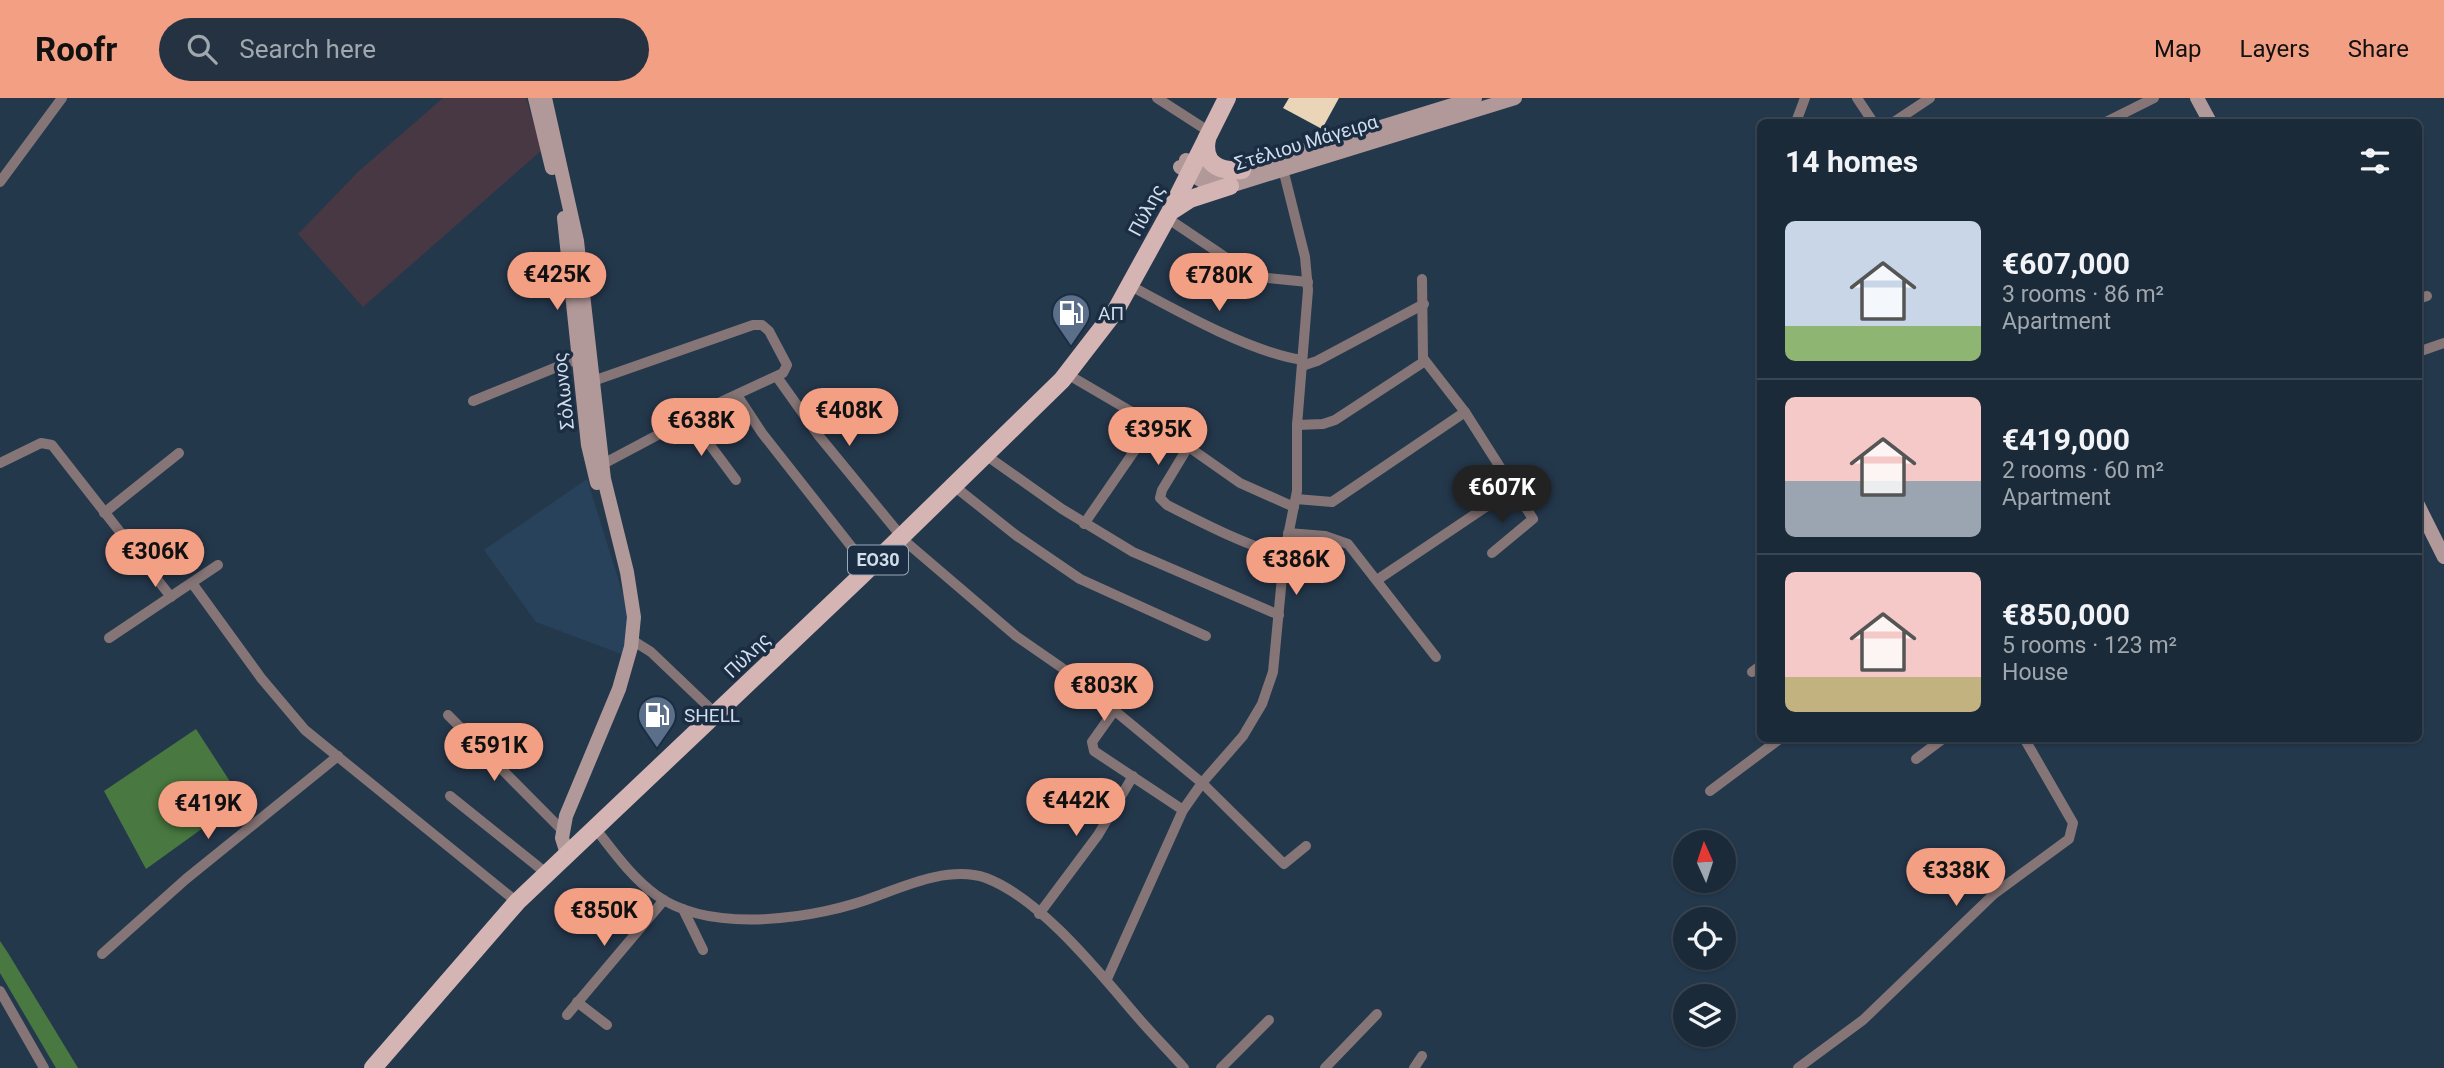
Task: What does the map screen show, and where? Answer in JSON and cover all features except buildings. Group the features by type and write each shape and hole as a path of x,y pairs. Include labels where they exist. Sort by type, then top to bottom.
{"main road":[{"name":"Πύλης","path":"1095,337 1101,317 1187,166 1204,132 1216,98"},
{"name":"Πύλης","path":"1204,132 1227,98"},
{"path":"1204,132 1209,161 1223,169 1242,170"},
{"name":"Πύλης","path":"373,1068 517,902 987,456 1068,374 1110,320 1168,215 1187,166"},
{"path":"1168,215 1189,198 1230,186"}],"street":[{"path":"0,182 62,98"},
{"name":"Σόλωνος","path":"535,98 562,207 588,444 600,494 611,512"},
{"name":"Σόλωνος","path":"545,98 577,241 603,464 611,512 632,598 632,640 619,689 562,830"},
{"path":"1157,98 1204,132"},
{"name":"Στέλιου Μάγειρα","path":"1187,166 1218,175 1242,170 1475,98"},
{"name":"Στέλιου Μάγειρα","path":"1230,186 1515,98"},
{"path":"1797,119 1805,98"},
{"path":"1857,98 1871,119"},
{"path":"1898,119 1930,98"},
{"path":"2112,119 2154,98"},
{"path":"2197,98 2208,119"},
{"path":"1187,166 1207,184 1230,186"},
{"path":"1107,979 1183,810 1202,783 1234,749 1262,704 1273,672 1284,556 1295,503 1297,425 1308,282 1283,169"},
{"path":"1168,215 1253,275 1308,282"},
{"path":"1422,279 1422,349 1425,361 1465,412 1533,519 1492,553"},
{"path":"1129,285 1206,324 1302,363 1317,361 1424,304"},
{"path":"593,381 753,325 762,325 769,331 787,369 777,377 690,418 603,464"},
{"path":"2422,351 2444,343"},
{"path":"473,401 579,358"},
{"path":"1297,425 1323,424 1335,420 1425,361"},
{"path":"1068,374 1150,422 1240,483 1295,503 1332,502 1344,496 1404,451 1465,412"},
{"path":"777,377 819,436 901,536 1016,636 1068,672 1202,783 1284,864 1307,846"},
{"path":"746,407 750,389"},
{"path":"737,395 819,507 869,569"},
{"path":"690,418 737,480"},
{"path":"1084,524 1135,450 1150,422"},
{"path":"0,463 41,443 52,445 171,597"},
{"path":"1188,447 1160,498 1167,505 1215,529 1260,549 1284,556"},
{"path":"104,513 179,453"},
{"path":"987,456 1084,524 1152,562 1279,615"},
{"path":"954,486 1017,536 1080,579 1206,636"},
{"path":"1377,580 1514,488"},
{"path":"2422,513 2444,557"},
{"path":"1288,533 1341,540 1356,552 1436,657"},
{"path":"109,638 218,565"},
{"path":"192,583 288,712 517,902"},
{"path":"632,640 651,652 716,714"},
{"path":"1114,711 1095,737 1092,746 1094,751 1183,810"},
{"path":"449,715 562,830 563,847 568,854"},
{"path":"1710,791 1776,742"},
{"path":"1916,759 1939,742"},
{"path":"1798,1068 1863,1020 1994,894 2069,839 2073,823 2026,742"},
{"path":"102,954 186,879 338,756"},
{"path":"1039,914 1098,835 1133,776"},
{"path":"450,796 547,873"},
{"path":"595,828 641,883 664,900 683,909 740,918 803,916 849,906 925,880 964,874 983,877 1001,885 1039,914 1107,979 1184,1068"},
{"path":"567,1015 664,900"},
{"path":"683,909 702,950"},
{"path":"0,990 44,1068"},
{"path":"578,1002 607,1025"},
{"path":"1325,1068 1377,1014"},
{"path":"1221,1068 1269,1020"},
{"path":"1414,1068 1423,1056"}],"shaded area":[{"path":"443,98 526,98 542,150 363,307 298,234 359,171"},
{"path":"587,479 625,601 629,625 624,655 536,622 484,550"}],"green space":[{"path":"196,729 242,800 146,869 104,791"},
{"path":"0,941 78,1068 56,1068 0,973"}],"place":[{"name":"ΑΠ","path":"1071,347"},
{"name":"SHELL","path":"657,749"}]}
